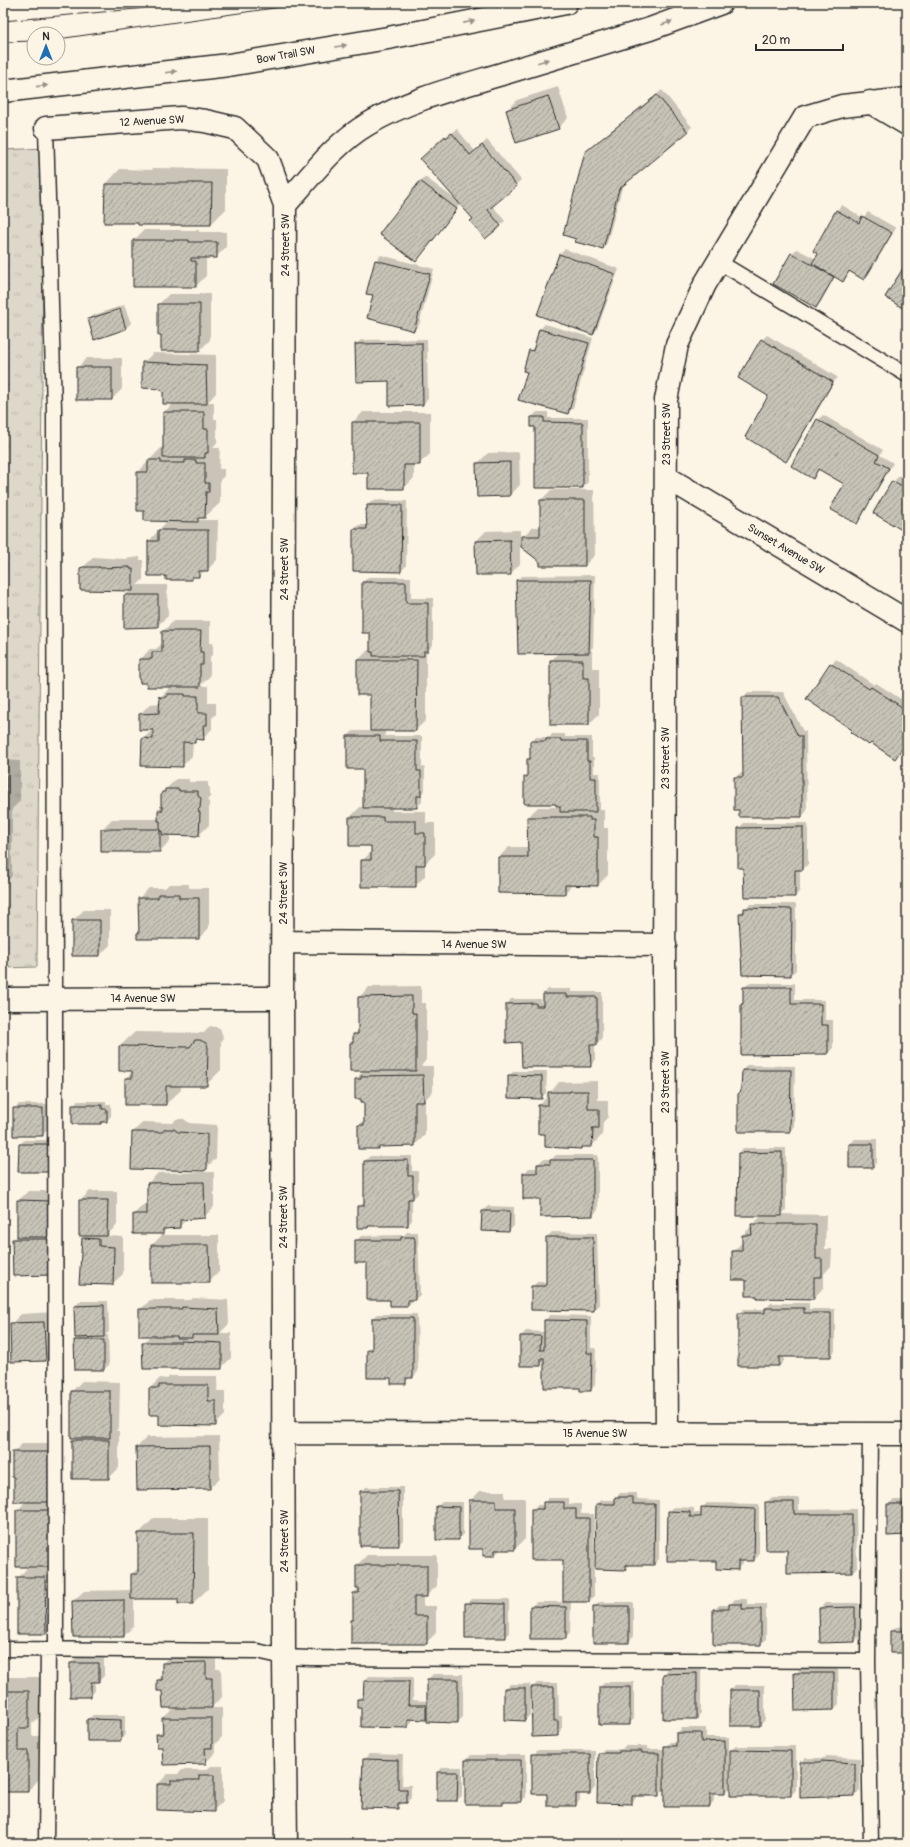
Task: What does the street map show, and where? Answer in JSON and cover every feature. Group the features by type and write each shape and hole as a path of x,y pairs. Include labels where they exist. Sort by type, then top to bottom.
{"street":[{"name":"Bow Trail SW","path":"3,90 229,65 388,38 566,3"},
{"name":"24 Street SW","path":"286,1844 282,998 285,205 337,147 367,124 407,104 650,29 721,3"},
{"path":"870,102 907,99"},
{"path":"870,102 907,124"},
{"name":"23 Street SW","path":"667,1433 665,945 666,400 677,344 705,284 805,117 842,106 870,102"},
{"name":"12 Avenue SW","path":"46,128 181,118 205,121 235,128 268,159 285,205"},
{"name":"Sunset Avenue SW","path":"666,477 907,621"},
{"name":"14 Avenue SW","path":"283,942 665,945"},
{"name":"14 Avenue SW","path":"3,999 282,998"},
{"name":"15 Avenue SW","path":"284,1432 907,1434"}],"lane":[{"path":"46,128 54,409 54,974 56,998 52,1649 46,1844"},
{"path":"719,262 907,375"},
{"path":"870,1434 868,1661 871,1844"},
{"path":"3,1649 257,1652 284,1657 310,1658 868,1661"}],"green space":[{"path":"44,148 37,967 3,968 3,150"}],"building":[{"path":"657,95 688,132 619,189 603,249 575,242 576,239 563,235 585,152"},
{"path":"548,96 559,129 516,143 506,110"},
{"path":"452,133 470,155 482,145 517,186 488,210 501,226 485,239 470,221 473,219 420,159 445,136 446,138"},
{"path":"420,181 457,209 416,262 379,234"},
{"path":"212,183 211,225 138,225 138,223 104,223 105,184"},
{"path":"836,210 859,223 862,216 892,233 864,280 849,271 843,282 812,263 818,254 813,251"},
{"path":"133,240 189,240 189,242 217,242 217,258 191,258 191,261 196,261 196,287 133,287"},
{"path":"791,253 834,277 816,308 773,284"},
{"path":"559,254 615,274 593,335 537,315"},
{"path":"375,260 430,274 414,331 367,318 373,295 366,294"},
{"path":"907,262 907,311 885,297"},
{"path":"158,304 200,304 200,351 161,351 161,335 158,335"},
{"path":"120,309 126,329 94,340 88,319"},
{"path":"539,329 589,343 568,414 518,400 527,372 523,371 529,350 533,351"},
{"path":"761,339 833,382 786,462 745,437 768,396 738,378"},
{"path":"422,343 423,405 389,406 389,381 356,382 355,344"},
{"path":"142,362 206,365 207,404 163,404 163,392 159,389 142,388"},
{"path":"76,367 112,367 112,400 76,400"},
{"path":"163,412 204,412 204,429 208,429 208,453 205,453 205,458 163,458"},
{"path":"531,417 544,417 544,422 583,423 583,488 535,488 535,427 531,427"},
{"path":"817,419 879,455 876,461 889,468 857,524 830,509 844,484 818,469 813,479 791,466"},
{"path":"352,422 420,422 420,465 404,465 404,489 368,489 368,473 352,473"},
{"path":"148,460 161,460 161,463 185,463 185,460 196,460 196,463 205,463 205,483 209,483 209,492 206,492 205,518 198,518 198,522 144,521 144,511 137,511 137,472 148,472"},
{"path":"510,462 510,496 477,497 476,463"},
{"path":"892,481 907,490 907,533 873,513"},
{"path":"540,500 585,500 585,566 540,566 540,562 521,547 521,536 540,536"},
{"path":"367,505 402,505 401,572 353,571 353,529 367,529"},
{"path":"158,530 208,530 208,571 199,571 199,577 192,577 192,580 166,580 166,576 148,576 148,541 158,541"},
{"path":"510,540 511,575 476,575 475,541"},
{"path":"130,567 130,569 133,569 133,591 80,590 80,568"},
{"path":"516,580 591,580 589,653 518,654"},
{"path":"362,582 406,582 406,603 428,603 428,651 424,651 424,656 373,656 373,652 370,652 370,633 362,633"},
{"path":"124,595 158,595 158,627 124,628"},
{"path":"162,631 201,631 200,652 203,652 203,665 200,665 200,687 147,687 147,683 140,683 139,659 152,659 152,652 162,652"},
{"path":"357,660 417,660 416,731 370,731 370,695 357,695"},
{"path":"550,660 583,660 583,678 589,678 589,725 550,725"},
{"path":"830,663 869,689 871,687 905,709 903,712 907,714 907,741 895,759 871,743 869,745 850,732 852,730 806,699"},
{"path":"167,694 198,696 198,713 207,713 207,725 203,725 204,740 195,739 195,743 183,742 183,767 141,766 142,738 153,739 153,730 139,730 139,714 159,713 160,697 167,697"},
{"path":"742,697 778,697 798,736 802,736 802,817 739,817 739,810 734,810 734,777 743,777"},
{"path":"347,736 380,736 380,741 417,741 417,771 421,771 421,796 417,796 417,808 363,808 363,769 347,769"},
{"path":"546,739 561,739 561,741 587,741 587,761 590,761 590,778 596,778 596,812 560,812 560,806 556,806 556,804 524,804 524,777 527,777 527,759 530,759 530,741 546,741"},
{"path":"3,775 6,775 6,817 3,817"},
{"path":"165,789 198,791 198,796 201,798 200,808 198,810 200,813 199,836 162,835 162,831 160,831 160,821 158,821 158,810 163,810 163,807 161,807 161,796 162,792 165,792"},
{"path":"349,817 383,817 383,821 416,821 416,833 425,833 425,865 416,865 416,887 361,887 361,860 371,860 371,846 349,846"},
{"path":"527,817 590,817 590,820 594,820 594,837 598,837 598,886 565,885 565,894 498,893 498,857 528,857"},
{"path":"803,827 803,870 795,870 795,897 744,897 743,868 738,868 738,828"},
{"path":"101,829 160,829 160,852 101,852"},
{"path":"158,894 179,894 179,898 199,898 199,939 137,939 137,933 139,933 138,898 158,898"},
{"path":"744,908 792,909 791,976 742,975 739,913 744,913"},
{"path":"72,920 100,920 100,956 72,956"},
{"path":"743,987 791,987 791,1004 821,1004 821,1025 828,1025 828,1054 741,1055 741,1004 743,1004"},
{"path":"543,994 567,994 567,997 597,997 597,1045 590,1045 591,1067 522,1067 521,1042 506,1043 506,1004 536,1003 536,1006 543,1006"},
{"path":"412,996 412,1013 416,1013 416,1071 350,1071 350,1043 353,1043 353,1034 358,1034 358,997"},
{"path":"195,1040 200,1040 206,1043 208,1047 207,1086 166,1086 166,1105 125,1105 125,1078 132,1078 132,1071 119,1071 119,1046 190,1047"},
{"path":"742,1070 791,1070 790,1132 738,1132 738,1094 741,1091"},
{"path":"423,1075 424,1102 415,1102 415,1146 358,1149 358,1125 364,1125 364,1102 361,1102 361,1099 355,1099 355,1079 361,1079 361,1076"},
{"path":"508,1075 542,1076 542,1099 508,1098"},
{"path":"588,1091 588,1109 599,1109 599,1128 592,1128 592,1147 581,1147 581,1149 545,1147 545,1134 538,1134 538,1105 548,1105 548,1092"},
{"path":"72,1105 102,1105 102,1109 107,1109 107,1122 101,1122 101,1124 72,1124"},
{"path":"13,1108 43,1108 43,1136 13,1136"},
{"path":"165,1129 174,1129 178,1132 207,1134 207,1169 204,1171 131,1169 132,1132 162,1132"},
{"path":"19,1144 48,1144 48,1172 18,1172"},
{"path":"849,1144 873,1144 873,1168 849,1168"},
{"path":"782,1152 782,1216 737,1216 738,1153"},
{"path":"408,1160 408,1176 413,1176 413,1199 408,1199 408,1226 368,1226 368,1228 357,1228 357,1206 364,1206 364,1161"},
{"path":"550,1160 593,1160 593,1216 540,1217 540,1199 523,1199 523,1173 537,1173 537,1164 550,1164"},
{"path":"204,1182 205,1218 180,1220 180,1228 163,1229 163,1234 133,1234 133,1214 147,1214 147,1183"},
{"path":"17,1200 51,1201 51,1237 17,1237"},
{"path":"79,1200 108,1200 107,1236 79,1236"},
{"path":"482,1211 510,1211 509,1232 481,1231"},
{"path":"751,1224 816,1224 816,1259 822,1259 822,1277 814,1277 814,1299 757,1298 757,1296 746,1296 746,1280 732,1280 732,1251 742,1251 742,1235 752,1235"},
{"path":"401,1237 414,1237 415,1240 415,1300 408,1300 408,1306 390,1306 390,1300 367,1300 367,1263 355,1263 355,1240 401,1240"},
{"path":"546,1237 593,1237 594,1311 531,1310 531,1286 546,1286"},
{"path":"82,1238 99,1239 99,1246 114,1247 113,1285 79,1284"},
{"path":"12,1239 51,1239 52,1275 13,1276"},
{"path":"151,1245 209,1245 210,1283 151,1283"},
{"path":"104,1305 104,1337 75,1338 74,1306"},
{"path":"182,1307 218,1309 219,1335 192,1335 192,1338 177,1338 177,1336 139,1336 139,1309 182,1309"},
{"path":"765,1308 804,1308 804,1313 831,1313 831,1357 779,1357 779,1366 738,1366 738,1313 765,1313"},
{"path":"372,1318 413,1318 413,1378 406,1378 406,1384 391,1384 391,1378 367,1378 367,1350 372,1350"},
{"path":"544,1320 587,1321 587,1353 592,1353 591,1391 580,1391 580,1388 544,1388 544,1358 541,1358 541,1366 520,1366 520,1336 541,1336 540,1350 544,1350"},
{"path":"44,1322 46,1361 11,1362 10,1323"},
{"path":"74,1340 104,1340 104,1370 75,1370"},
{"path":"181,1341 222,1343 222,1369 143,1369 142,1342"},
{"path":"159,1385 208,1385 208,1401 216,1401 216,1426 159,1425 159,1415 149,1415 149,1388 159,1388"},
{"path":"71,1391 110,1391 110,1438 71,1438"},
{"path":"72,1440 109,1440 109,1479 72,1479"},
{"path":"210,1446 210,1489 137,1490 136,1447"},
{"path":"12,1452 49,1452 49,1502 14,1502"},
{"path":"360,1491 398,1491 399,1546 360,1546"},
{"path":"615,1497 633,1497 633,1504 655,1504 654,1565 626,1565 626,1570 595,1569 596,1504 615,1504"},
{"path":"469,1500 496,1500 496,1508 515,1508 515,1550 495,1550 495,1556 483,1556 483,1549 469,1549"},
{"path":"543,1502 564,1502 564,1509 576,1509 576,1518 589,1518 589,1602 563,1602 563,1560 531,1560 531,1509 543,1509"},
{"path":"765,1502 794,1502 794,1514 852,1514 852,1573 787,1574 787,1550 766,1550"},
{"path":"887,1504 907,1504 907,1535 887,1536"},
{"path":"436,1506 459,1507 459,1540 436,1540"},
{"path":"701,1507 755,1509 754,1561 738,1561 738,1570 716,1569 716,1561 667,1561 668,1511 690,1512 690,1517 701,1517"},
{"path":"16,1510 49,1510 49,1567 16,1567"},
{"path":"138,1533 194,1533 193,1604 178,1604 178,1599 131,1599 131,1574 138,1574"},
{"path":"356,1565 427,1565 427,1597 414,1597 414,1616 427,1616 427,1644 351,1644 353,1593 359,1593 359,1588 356,1588"},
{"path":"17,1577 45,1577 46,1634 17,1634"},
{"path":"124,1600 124,1637 73,1637 72,1601"},
{"path":"465,1603 505,1604 505,1638 465,1638"},
{"path":"729,1604 742,1604 742,1609 761,1609 761,1645 713,1645 713,1609 729,1609"},
{"path":"530,1606 566,1607 566,1639 530,1639"},
{"path":"593,1606 629,1606 629,1643 593,1643"},
{"path":"855,1607 855,1642 820,1643 819,1608"},
{"path":"890,1631 907,1631 907,1653 890,1653"},
{"path":"206,1662 206,1678 212,1678 212,1708 163,1708 162,1691 157,1691 157,1680 162,1680 162,1663"},
{"path":"70,1663 99,1663 99,1682 91,1682 91,1697 70,1697"},
{"path":"697,1673 697,1719 663,1719 663,1674"},
{"path":"794,1673 834,1673 834,1710 795,1711"},
{"path":"427,1679 458,1679 458,1723 427,1722"},
{"path":"364,1681 409,1681 408,1705 426,1705 426,1720 408,1719 408,1728 361,1727 361,1708 357,1708 357,1699 363,1699"},
{"path":"531,1687 554,1687 554,1721 558,1721 558,1736 532,1737"},
{"path":"599,1687 630,1687 630,1725 599,1725"},
{"path":"504,1688 525,1688 525,1721 504,1720"},
{"path":"730,1690 760,1690 760,1726 730,1726"},
{"path":"3,1691 29,1691 29,1728 18,1728 18,1751 28,1751 28,1792 3,1792"},
{"path":"162,1718 212,1718 212,1748 205,1748 206,1764 163,1765 162,1747 157,1747 156,1734 163,1734"},
{"path":"87,1719 121,1720 121,1741 87,1741"},
{"path":"676,1733 701,1733 701,1742 725,1741 725,1794 710,1794 710,1807 664,1807 664,1746 676,1746"},
{"path":"730,1750 791,1751 791,1796 730,1796"},
{"path":"619,1751 659,1753 659,1796 632,1796 632,1804 597,1803 598,1753 619,1753"},
{"path":"532,1754 590,1754 590,1794 576,1794 576,1806 547,1806 547,1794 532,1794"},
{"path":"363,1759 398,1760 398,1789 407,1789 407,1803 398,1803 398,1809 361,1808"},
{"path":"465,1760 521,1760 521,1802 503,1802 503,1805 465,1805"},
{"path":"821,1761 855,1763 855,1796 800,1798 800,1762"},
{"path":"437,1772 458,1772 457,1801 437,1801"},
{"path":"199,1775 214,1775 214,1812 157,1810 157,1784 171,1784 171,1780 199,1780"}],"tram line":[{"path":"3,21 136,9 178,3"},
{"path":"66,38 309,3"},
{"path":"3,42 26,41"}]}
